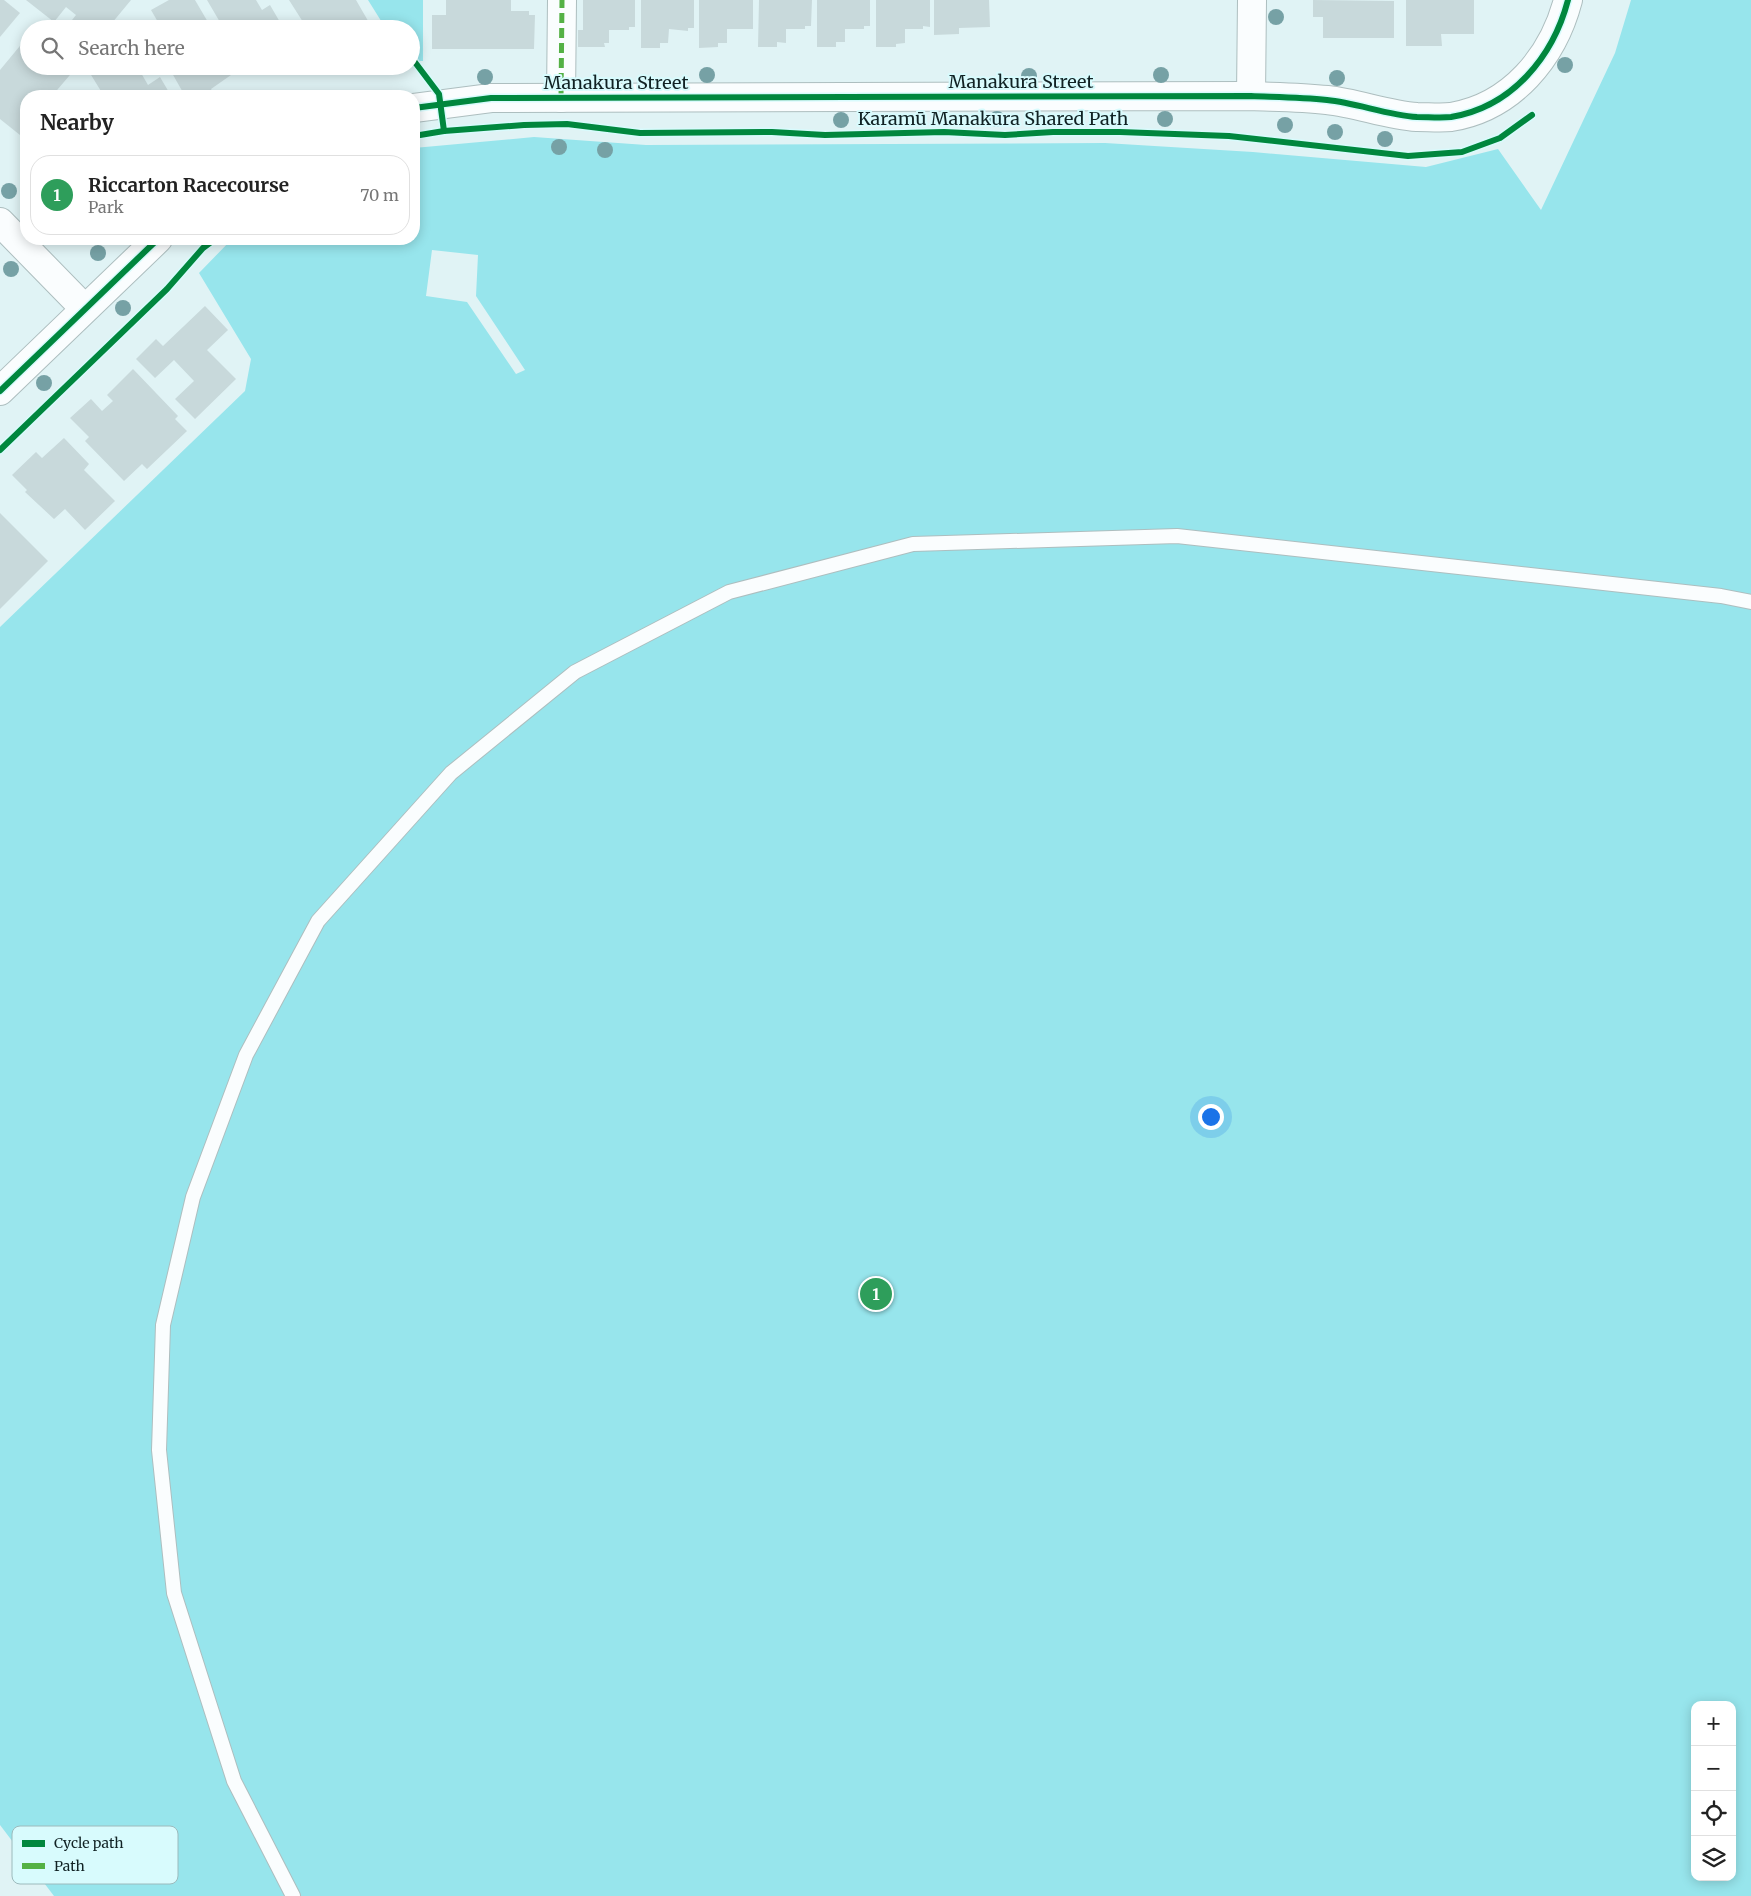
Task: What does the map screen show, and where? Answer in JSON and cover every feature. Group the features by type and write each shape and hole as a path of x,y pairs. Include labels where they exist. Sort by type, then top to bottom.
{"street":[{"path":"561,98 562,0"},
{"path":"1251,96 1252,0"},
{"name":"Manakura Street","path":"420,107 491,98 1251,96 1327,100 1415,117 1450,117 1480,109 1504,96 1527,78 1545,55 1556,34 1568,0"},
{"path":"0,222 20,242"},
{"path":"22,245 84,308"},
{"path":"0,390 152,245"}],"lane":[{"path":"293,1896 234,1781 174,1593 159,1450 163,1325 193,1197 246,1055 318,921 451,773 575,672 729,592 913,544 1177,536 1722,596 1751,602"}],"shaded area":[{"path":"368,0 423,0 423,61 420,61 420,20 380,20"},
{"path":"1631,0 1751,0 1751,1896 54,1896 45,1884 178,1884 178,1826 12,1826 12,1841 0,1825 0,627 245,391 251,359 199,273 226,245 420,245 420,147 534,137 646,145 1105,143 1253,152 1426,167 1498,149 1541,210 1615,53","holes":["432,250 478,255 476,296 525,370 516,374 467,302 426,296"]}],"building":[{"path":"0,0 4,0 20,13 0,37"},
{"path":"26,0 131,0 114,20 72,20 76,15 66,7 56,20 51,20"},
{"path":"169,0 195,0 207,20 157,20 151,10"},
{"path":"207,0 256,0 262,10 270,5 279,20 219,20"},
{"path":"289,0 356,0 368,20 302,20"},
{"path":"446,0 511,0 511,11 529,11 529,15 535,15 534,49 432,49 432,15 446,15"},
{"path":"583,0 635,0 635,27 629,27 629,30 609,30 609,43 604,43 605,47 578,47 578,30 583,30"},
{"path":"641,0 694,0 694,28 688,28 688,31 669,29 668,43 660,43 660,48 641,48"},
{"path":"699,0 753,0 753,29 727,29 727,43 718,43 718,47 699,48"},
{"path":"759,0 812,0 811,26 805,26 805,29 786,29 786,43 777,42 777,47 758,47"},
{"path":"817,0 870,0 870,26 864,26 864,29 845,29 845,42 836,42 836,47 817,47"},
{"path":"876,0 930,0 930,27 923,26 923,29 905,29 905,43 896,44 896,47 876,47"},
{"path":"934,0 989,0 990,27 959,28 959,34 934,35"},
{"path":"1313,0 1394,1 1394,38 1323,38 1323,17 1313,17"},
{"path":"1406,0 1474,0 1474,34 1441,34 1442,46 1406,46"},
{"path":"20,46 20,75 70,75 57,90 20,90 20,135 0,119 0,70"},
{"path":"91,75 142,75 148,85 160,77 168,90 100,90"},
{"path":"173,75 231,75 212,90 182,90"},
{"path":"205,306 228,330 207,350 236,379 195,419 175,399 194,381 174,360 155,378 136,359 156,339 163,346"},
{"path":"133,369 178,416 175,419 187,431 147,469 142,464 124,481 85,441 89,437 70,418 91,399 102,411 113,401 107,395"},
{"path":"64,438 89,464 84,470 115,501 85,530 65,509 54,519 25,492 27,490 12,475 36,452 42,458"},
{"path":"0,513 48,561 0,609"}],"marked path":[{"path":"561,98 562,0"}],"cycle path":[{"path":"420,107 491,98 1251,96 1318,99 1406,116 1451,117 1493,103 1511,91 1527,76 1552,41 1568,0"},
{"path":"420,69 439,94 444,131"},
{"name":"Karamū Manakura Shared Path","path":"420,135 444,131 524,125 567,124 640,133 772,132 825,135 944,132 1005,135 1053,132 1120,132 1229,136 1408,156 1462,152 1500,138 1532,115"},
{"path":"0,391 152,245"},
{"path":"0,450 167,289 207,245"}],"place":[{"name":"Riccarton Racecourse","path":"876,1294"}]}
